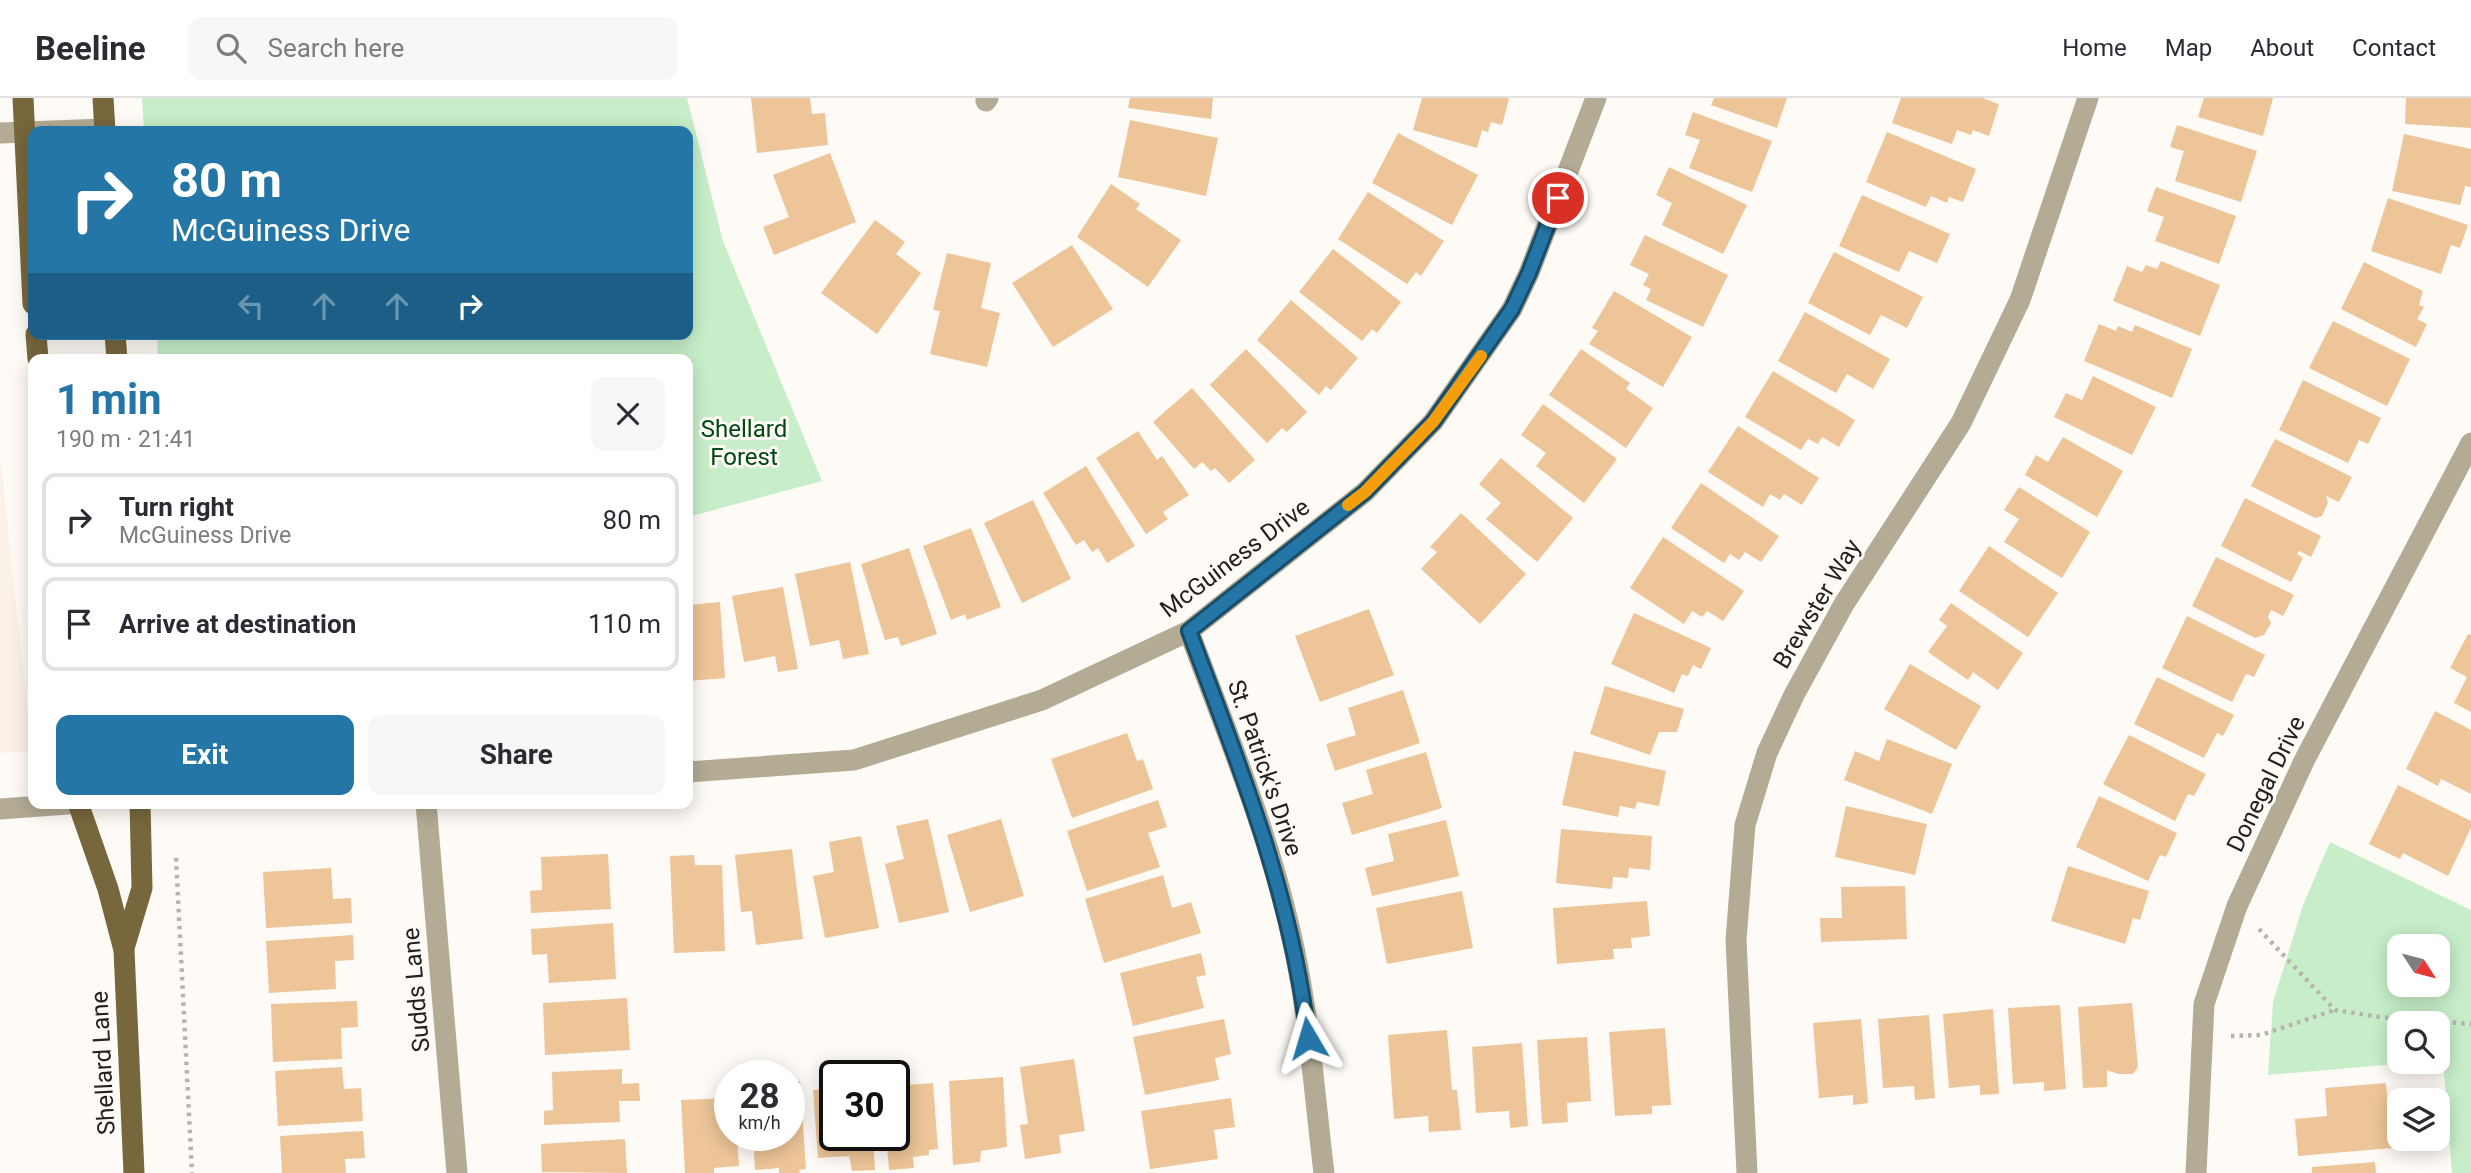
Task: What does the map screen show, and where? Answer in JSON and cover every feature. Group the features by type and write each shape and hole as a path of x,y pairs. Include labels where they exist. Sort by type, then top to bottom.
{"main road":[{"path":"23,98 28,196"},
{"path":"103,98 104,126"},
{"name":"Shellard Lane","path":"81,809 108,889 124,950 134,1173"},
{"name":"Shellard Lane","path":"124,950 142,888 140,809"}],"street":[{"name":"McGuiness Drive","path":"693,772 855,760 1042,700 1189,631 1365,492 1433,422 1512,309 1529,273 1596,98"},
{"name":"Brewster Way","path":"1747,1173 1736,940 1745,825 1763,765 1794,695 1844,604 1961,423 2020,300 2088,98"},
{"path":"0,133 28,131"},
{"name":"Donegal Drive","path":"2196,1173 2200,1037 2204,1004 2237,906 2304,761 2469,454"},
{"name":"St. Patrick's Drive","path":"1189,631 1265,839 1290,929 1305,1011 1324,1173"},
{"path":"0,809 28,807"},
{"name":"Sudds Lane","path":"427,809 457,1173"}],"path":[{"path":"176,858 192,1173"},
{"path":"2237,906 2335,1010"},
{"path":"2200,1037 2261,1035 2335,1010 2379,1017 2471,1024"}],"shaded area":[{"path":"0,455 28,714 28,751 0,753"}],"green space":[{"name":"Shellard Forest","path":"142,98 687,98 723,241 822,481 693,516 693,354 158,354 157,340 693,340 693,126 144,126"},
{"path":"2330,842 2471,910 2471,1173 2452,1173 2450,1088 2445,1088 2444,1074 2450,1074 2450,1011 2387,1011 2387,1065 2268,1075 2273,1002 2303,905"}],"building":[{"path":"751,98 810,98 812,114 825,113 828,145 757,153"},
{"path":"1130,98 1213,98 1211,119 1128,108"},
{"path":"1422,98 1509,99 1502,125 1491,122 1488,132 1482,130 1477,148 1413,130"},
{"path":"1714,98 1787,98 1777,128 1711,105"},
{"path":"1901,98 1982,98 1999,104 1989,136 1973,130 1971,135 1957,130 1952,144 1892,123"},
{"path":"2204,98 2273,98 2263,136 2198,117"},
{"path":"2406,98 2471,98 2471,128 2405,124"},
{"path":"1693,112 1772,141 1752,192 1689,168 1700,140 1685,135"},
{"path":"1130,120 1218,138 1206,196 1118,177"},
{"path":"2177,125 2257,151 2241,202 2175,181 2184,151 2170,147"},
{"path":"1887,132 1976,169 1963,202 1949,197 1947,203 1931,196 1926,207 1866,182"},
{"path":"1398,133 1478,175 1452,225 1372,183"},
{"path":"2404,134 2471,149 2471,187 2465,186 2460,205 2392,191"},
{"path":"830,153 856,222 774,255 763,227 789,217 773,175"},
{"path":"1669,167 1747,205 1723,254 1662,225 1672,203 1656,195"},
{"path":"1111,184 1140,204 1136,209 1181,240 1148,287 1077,237"},
{"path":"2156,187 2236,216 2219,264 2155,241 2164,217 2147,211"},
{"path":"1368,192 1444,241 1421,276 1416,272 1407,284 1338,239"},
{"path":"1862,195 1950,234 1937,263 1909,251 1899,272 1839,246"},
{"path":"2388,198 2468,225 2460,248 2451,245 2441,274 2371,251"},
{"path":"875,220 905,242 896,254 921,273 877,334 821,293"},
{"path":"1645,235 1728,275 1703,327 1646,300 1651,289 1643,285 1649,274 1630,265"},
{"path":"1072,245 1113,309 1053,347 1012,283"},
{"path":"1333,249 1401,302 1377,333 1372,329 1362,341 1299,292"},
{"path":"1834,252 1923,297 1907,328 1881,315 1870,335 1808,303"},
{"path":"947,253 991,263 981,308 1000,313 987,367 930,354 940,311 933,310"},
{"path":"2161,261 2220,285 2200,336 2113,301 2127,266 2142,272 2146,265 2157,269"},
{"path":"2364,262 2423,291 2419,305 2424,307 2417,319 2427,324 2416,347 2341,309"},
{"path":"1614,291 1692,337 1663,387 1589,344 1598,331 1592,328"},
{"path":"1291,300 1358,358 1331,390 1326,386 1319,395 1257,340"},
{"path":"1805,312 1890,359 1873,389 1847,374 1836,393 1778,361"},
{"path":"2333,321 2410,359 2387,406 2309,368"},
{"path":"2099,324 2116,331 2118,326 2132,332 2135,325 2192,349 2172,398 2084,361"},
{"path":"1246,349 1307,412 1287,432 1282,428 1267,443 1210,385"},
{"path":"1581,349 1630,383 1626,389 1653,408 1626,448 1549,395"},
{"path":"1773,371 1855,420 1839,447 1822,437 1818,444 1808,439 1801,450 1745,417"},
{"path":"2093,376 2156,407 2132,455 2054,417 2066,393 2082,400"},
{"path":"2303,380 2381,418 2368,444 2359,440 2348,463 2279,430"},
{"path":"1192,388 1255,460 1229,483 1215,468 1211,471 1202,462 1194,469 1153,422"},
{"path":"1543,404 1617,459 1584,503 1536,466 1546,453 1521,435"},
{"path":"1738,426 1819,478 1802,505 1784,494 1780,500 1770,494 1763,507 1708,472"},
{"path":"1138,431 1157,460 1162,456 1189,495 1163,512 1168,519 1146,534 1096,458"},
{"path":"2063,437 2123,471 2097,517 2025,475 2036,455 2048,462"},
{"path":"2275,439 2352,477 2339,502 2326,496 2328,503 2322,516 2315,518 2251,486"},
{"path":"1501,458 1573,518 1537,562 1486,519 1501,503 1479,484"},
{"path":"1086,466 1135,546 1107,563 1098,548 1092,552 1084,540 1076,545 1043,493"},
{"path":"1701,483 1779,536 1761,562 1745,552 1739,560 1730,554 1724,563 1671,528"},
{"path":"2019,487 2090,532 2062,578 2004,542 2019,519 2004,510"},
{"path":"2245,498 2321,536 2311,557 2299,551 2297,554 2303,558 2291,582 2221,546"},
{"path":"1033,500 1071,579 1022,603 984,523"},
{"path":"1461,513 1526,574 1480,624 1421,569 1437,552 1430,547"},
{"path":"971,528 1001,607 967,620 965,614 951,620 923,546"},
{"path":"1663,537 1744,591 1723,621 1707,611 1702,617 1692,611 1684,624 1630,588"},
{"path":"1989,546 2058,593 2028,637 1959,591"},
{"path":"909,548 937,634 901,646 898,637 885,640 861,564"},
{"path":"2216,557 2294,595 2283,616 2271,610 2268,617 2271,623 2264,635 2255,638 2192,606"},
{"path":"850,562 869,654 843,659 839,640 810,646 795,574"},
{"path":"783,587 798,669 778,672 775,656 744,662 732,596"},
{"path":"720,602 725,678 693,681 693,605"},
{"path":"1951,603 2023,653 1998,690 1973,672 1968,680 1928,652 1947,626 1939,620"},
{"path":"1369,609 1394,675 1320,702 1295,636"},
{"path":"1634,613 1711,648 1701,669 1693,665 1688,676 1682,674 1674,693 1611,664"},
{"path":"2187,616 2265,655 2254,677 2246,674 2232,702 2162,668"},
{"path":"2468,634 2471,635 2471,712 2454,703 2467,677 2450,668"},
{"path":"1910,664 1981,706 1956,750 1884,709"},
{"path":"2157,677 2234,715 2223,736 2217,733 2204,758 2134,724"},
{"path":"1605,686 1684,709 1677,732 1659,732 1650,755 1590,734"},
{"path":"1403,690 1420,743 1335,771 1326,744 1356,735 1348,708"},
{"path":"2435,711 2471,730 2471,794 2441,779 2438,786 2406,769"},
{"path":"1127,733 1137,761 1143,759 1153,789 1072,818 1051,759"},
{"path":"2129,735 2206,774 2194,796 2188,794 2175,821 2103,784"},
{"path":"1887,739 1952,764 1932,814 1844,780 1855,751 1879,761"},
{"path":"1574,751 1666,771 1659,806 1637,802 1635,809 1620,806 1618,817 1562,805"},
{"path":"1426,752 1442,808 1352,835 1342,803 1373,794 1366,770"},
{"path":"2398,785 2471,821 2471,828 2448,876 2403,853 2400,859 2369,844"},
{"path":"2099,796 2177,833 2166,857 2160,855 2148,881 2076,847"},
{"path":"1158,800 1167,827 1148,833 1160,867 1087,891 1067,831"},
{"path":"1846,806 1927,824 1915,875 1835,857"},
{"path":"928,819 949,912 899,923 885,864 904,859 896,826"},
{"path":"1001,819 1024,896 970,912 947,835"},
{"path":"1446,820 1459,876 1372,896 1365,868 1394,861 1388,834"},
{"path":"1561,829 1652,836 1650,870 1629,868 1628,878 1613,877 1612,889 1556,883"},
{"path":"861,836 879,928 825,938 813,876 834,872 829,842"},
{"path":"792,849 803,939 756,945 752,911 741,912 735,855"},
{"path":"608,854 611,909 531,913 530,891 542,890 541,857"},
{"path":"694,855 695,865 722,865 725,951 674,953 670,856"},
{"path":"2068,866 2149,891 2140,920 2133,918 2125,944 2051,921"},
{"path":"331,868 333,899 351,898 352,923 266,928 263,872"},
{"path":"1163,875 1172,908 1191,902 1201,933 1104,963 1085,899"},
{"path":"1905,886 1907,939 1821,942 1820,918 1842,918 1841,887"},
{"path":"1462,891 1473,948 1387,964 1376,908"},
{"path":"1647,901 1650,936 1631,938 1632,948 1613,949 1614,959 1557,964 1553,908"},
{"path":"613,923 616,979 549,983 547,954 532,955 531,929"},
{"path":"353,935 354,960 335,961 336,989 269,993 266,941"},
{"path":"1201,953 1206,975 1196,977 1204,1008 1133,1026 1120,973"},
{"path":"627,998 630,1050 545,1055 543,1003"},
{"path":"357,1001 358,1027 341,1028 342,1059 273,1062 271,1004"},
{"path":"2132,1003 2138,1067 2133,1074 2118,1074 2107,1070 2107,1087 2083,1088 2078,1007"},
{"path":"2060,1005 2066,1089 2044,1091 2044,1082 2013,1084 2008,1008"},
{"path":"1993,1009 1999,1094 1980,1095 1980,1085 1949,1088 1943,1014"},
{"path":"1929,1015 1935,1098 1915,1100 1914,1086 1883,1088 1878,1019"},
{"path":"1224,1019 1231,1054 1215,1058 1219,1080 1145,1095 1133,1037"},
{"path":"1861,1019 1868,1103 1853,1105 1853,1095 1819,1098 1813,1023"},
{"path":"1665,1028 1671,1105 1652,1106 1652,1114 1615,1116 1609,1032"},
{"path":"1447,1030 1452,1090 1457,1090 1461,1130 1429,1132 1428,1116 1394,1119 1388,1035"},
{"path":"1587,1037 1591,1101 1567,1103 1568,1122 1542,1124 1537,1040"},
{"path":"1522,1043 1528,1126 1510,1128 1509,1111 1476,1113 1472,1047"},
{"path":"1074,1059 1085,1131 1059,1135 1061,1153 1025,1159 1020,1125 1028,1124 1020,1067"},
{"path":"342,1067 344,1089 361,1088 363,1121 278,1126 275,1071"},
{"path":"622,1069 622,1084 639,1083 640,1101 619,1101 620,1122 544,1125 544,1111 553,1110 552,1072"},
{"path":"1003,1077 1007,1147 981,1151 980,1162 953,1165 949,1081"},
{"path":"933,1083 938,1149 929,1150 929,1155 913,1157 914,1168 889,1170 887,1151 910,1151 910,1085"},
{"path":"2386,1083 2387,1148 2298,1156 2295,1119 2327,1116 2325,1088"},
{"path":"819,1089 819,1151 874,1151 875,1170 852,1171 849,1156 818,1158 813,1090"},
{"path":"1231,1098 1235,1127 1214,1130 1218,1159 1150,1169 1141,1111"},
{"path":"714,1099 714,1151 738,1151 739,1166 714,1168 714,1173 685,1173 681,1100"},
{"path":"363,1131 365,1158 345,1159 346,1173 282,1173 280,1136"},
{"path":"625,1139 627,1173 542,1172 541,1144"},
{"path":"754,1151 805,1151 806,1169 799,1170 800,1173 779,1173 779,1168 755,1170"},
{"path":"2375,1162 2376,1173 2312,1173 2312,1167"}],"slow traffic":[{"path":"1348,505 1365,492 1433,422 1481,356"}],"route":[{"path":"1308,1038 1290,929 1265,839 1189,631 1365,492 1433,422 1512,309 1558,198"}]}
